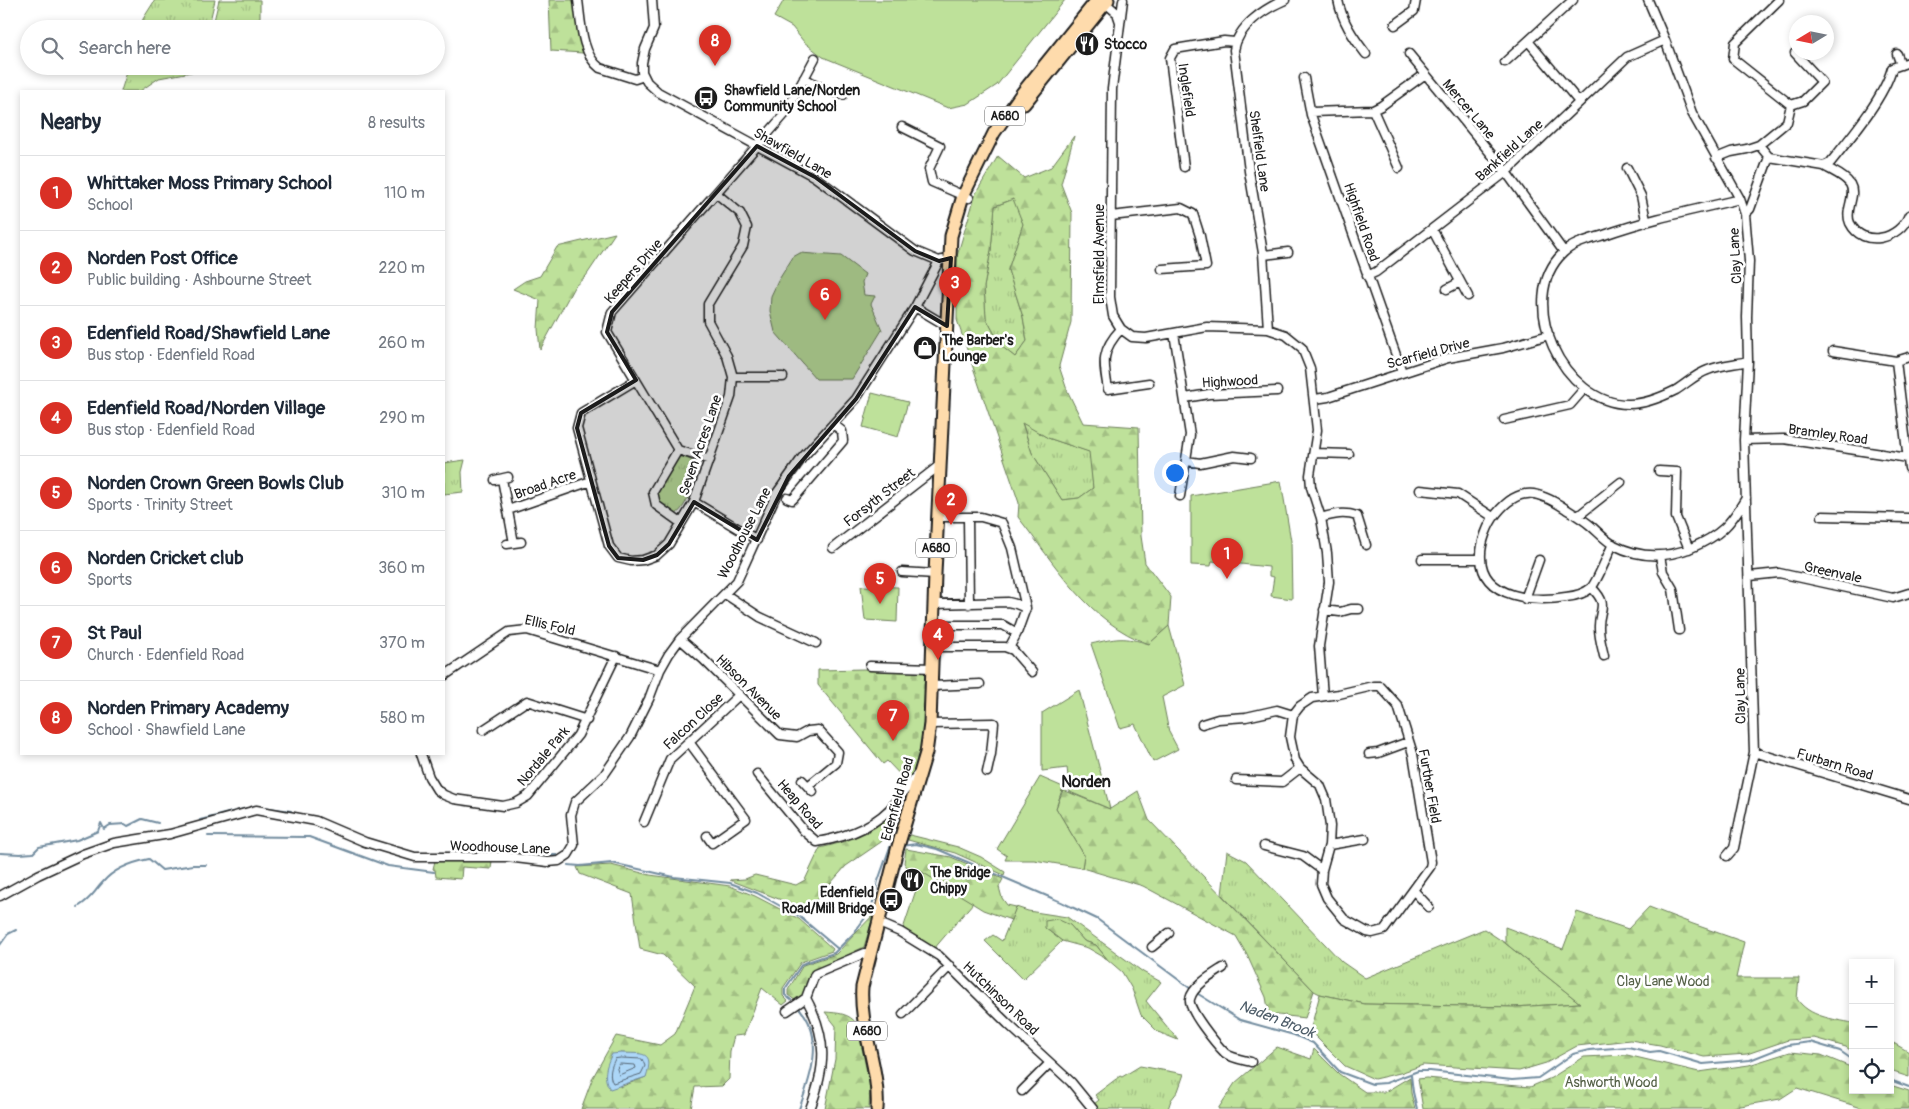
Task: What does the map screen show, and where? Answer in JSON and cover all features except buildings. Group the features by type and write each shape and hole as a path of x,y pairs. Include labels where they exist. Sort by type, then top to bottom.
{"main road":[{"name":"Edenfield Road","path":"877,1109 876,1083 862,994 899,845 921,771 930,724 935,574 951,255 959,235 966,197 999,138 1103,1"}],"street":[{"path":"578,0 587,50 595,64 600,68 635,79 646,79 642,72 642,63 654,28 652,0"},
{"name":"Elmsfield Avenue","path":"1121,329 1113,316 1110,297 1112,89 1123,0"},
{"path":"1338,0 1340,12 1350,34 1366,54"},
{"path":"1395,25 1414,11 1416,0"},
{"path":"1505,62 1573,0"},
{"name":"Clay Lane","path":"1649,0 1692,113 1716,158 1726,172 1740,199 1745,214 1749,261 1748,361 1744,440 1750,576 1754,752 1734,848 1727,856"},
{"path":"1779,0 1735,43 1733,59 1791,105"},
{"path":"1103,1 1117,13 1120,24"},
{"path":"1235,42 1242,30 1253,19 1282,1"},
{"name":"Bankfield Lane","path":"1367,276 1376,272 1506,172 1627,57 1665,40"},
{"name":"Inglefield","path":"1184,167 1170,58 1175,49 1224,41 1235,42"},
{"path":"1528,41 1579,102"},
{"name":"Shelfield Lane","path":"1235,42 1234,50 1249,171 1264,255 1268,329"},
{"name":"Mercer Lane","path":"1409,54 1424,75 1506,172 1564,252"},
{"path":"1897,54 1901,65"},
{"name":"Keepers Drive","path":"678,450 607,332 612,312 786,114 815,58"},
{"path":"1791,105 1803,100 1822,82 1802,60"},
{"path":"1824,166 1830,163 1862,122 1889,78 1892,68 1909,62"},
{"path":"1311,112 1373,110 1424,75"},
{"path":"804,78 826,90 843,95"},
{"name":"Highfield Road","path":"1304,78 1311,112 1402,372"},
{"name":"Shawfield Lane","path":"646,79 658,92 815,177 915,251 938,261"},
{"path":"1716,158 1731,152 1748,150 1759,145 1787,122 1791,105"},
{"path":"1373,110 1399,168"},
{"path":"902,127 940,146 929,169 932,182 966,197"},
{"path":"1759,145 1768,157 1784,158 1824,166 1845,179 1852,190 1848,216 1853,227 1869,238 1887,236 1902,228 1909,216"},
{"path":"1745,214 1750,209 1768,157"},
{"path":"1627,168 1641,196 1646,220"},
{"name":"Seven Acres Lane","path":"636,380 581,413 576,428 609,546 618,558 632,561 643,560 657,555 669,544 682,523 694,502 731,397 733,377 727,356 708,321 708,304 743,246 747,227 740,213 717,194"},
{"path":"1740,199 1646,220 1580,243 1564,252 1549,274 1544,288 1543,313 1554,351 1565,368 1584,389 1604,400 1628,404 1650,400 1675,391 1707,370 1748,361"},
{"path":"1111,216 1181,208 1193,214 1206,266 1162,269"},
{"path":"1432,229 1468,296"},
{"path":"1264,255 1288,252"},
{"path":"938,261 951,255"},
{"name":"Woodhouse Lane","path":"0,896 65,863 114,843 170,834 256,810 316,821 365,842 415,857 507,857 548,862 559,861 568,855 574,845 572,806 582,794 604,775 630,737 649,699 660,670 680,639 737,581 777,493 802,458 856,399 915,307 938,261"},
{"path":"1447,289 1460,282"},
{"path":"915,307 947,326"},
{"path":"1148,384 1108,389 1104,366 1105,351 1111,340 1121,329 1132,337 1139,338 1207,327 1268,329 1286,335 1302,348 1310,368 1317,430 1315,453 1310,475 1311,487 1321,518 1327,553 1329,582 1319,646 1323,696 1306,702 1293,715 1290,737 1292,751 1300,768 1320,785 1326,799 1330,826 1329,845 1322,870 1303,856 1264,846"},
{"name":"Highwood","path":"1174,333 1190,436 1187,461 1180,485 1180,496"},
{"name":"Scarfield Drive","path":"1315,399 1328,397 1448,358 1503,348 1549,335"},
{"path":"1833,351 1896,361 1909,357"},
{"path":"1896,361 1909,468"},
{"path":"733,377 783,377"},
{"path":"1504,420 1570,404 1584,389"},
{"name":"Highwood","path":"1185,398 1209,394 1277,391"},
{"path":"787,498 792,500 796,498 843,441 842,432 833,424"},
{"name":"Bramley Road","path":"1744,440 1784,439 1908,458"},
{"path":"682,523 656,505 652,492 678,450 710,460"},
{"path":"1315,453 1349,454"},
{"path":"1187,461 1200,463 1234,456 1250,458"},
{"name":"Forsyth Street","path":"833,548 940,465"},
{"path":"1659,471 1677,472 1676,517 1688,549"},
{"name":"Broad Acre","path":"502,479 514,543"},
{"name":"Broad Acre","path":"508,510 591,481"},
{"path":"1578,516 1621,482"},
{"path":"1420,490 1458,494 1493,517"},
{"path":"1613,544 1592,588 1580,595 1550,600 1525,599 1496,588 1488,580 1481,559 1484,540 1493,517 1514,497 1530,492 1550,498 1578,516 1613,544 1633,553 1660,556 1688,549 1720,532 1733,520 1746,497"},
{"path":"694,502 757,540"},
{"path":"1321,518 1347,513 1357,516 1366,545"},
{"path":"1822,516 1909,518"},
{"path":"938,517 981,517 1002,523 1012,548 1026,608 1017,633 1007,647"},
{"path":"968,517 969,604"},
{"path":"1733,520 1748,531"},
{"path":"1660,556 1663,572 1673,589 1679,630"},
{"path":"1422,559 1481,559"},
{"path":"1525,599 1539,560"},
{"path":"902,572 935,574"},
{"name":"Greenvale","path":"1750,576 1779,573 1893,598 1909,593"},
{"path":"1592,588 1598,594 1603,605 1599,629 1604,656"},
{"path":"725,594 760,617 816,643"},
{"path":"934,604 1008,602 1026,608"},
{"path":"1324,610 1340,612 1359,609"},
{"path":"933,625 1003,625 1017,633"},
{"name":"Ellis Fold","path":"445,675 502,636 518,630 527,630 660,670"},
{"name":"Hibson Avenue","path":"680,639 703,659 738,696 780,735 797,737 808,731 818,730 838,752 836,763 810,789 802,780"},
{"path":"932,647 1007,647 1013,650 1032,672"},
{"name":"Nordale Park","path":"420,755 429,777 437,790 444,795 454,799 503,806 516,803 528,796 567,750 587,720 616,656"},
{"path":"870,666 932,668"},
{"path":"932,686 980,684"},
{"name":"Further Field","path":"1322,870 1321,884 1327,898 1344,919 1367,932 1384,930 1430,867 1431,862 1413,754 1398,706 1380,686 1323,696"},
{"name":"Falcon Close","path":"643,822 670,759 738,696"},
{"name":"Nordale Park","path":"488,730 527,701 587,720"},
{"path":"1202,724 1218,719 1246,717 1277,710 1293,715"},
{"path":"930,724 994,723 987,772"},
{"path":"689,742 752,828"},
{"path":"1369,754 1378,753 1408,742"},
{"name":"Furbarn Road","path":"1754,752 1909,799"},
{"path":"1236,780 1282,782 1300,768"},
{"name":"Heap Road","path":"757,774 804,831 818,842 836,839 870,825 895,804 907,786 921,771"},
{"path":"707,836 712,843 746,819"},
{"path":"1329,845 1365,839"},
{"path":"1414,890 1429,907"},
{"name":"Hutchinson Road","path":"879,923 933,951 1071,1082 1093,1109"},
{"path":"1152,947 1169,933"},
{"path":"787,1011 806,998 816,974 865,953 871,955"},
{"path":"903,1014 950,966"},
{"path":"1223,968 1196,989 1190,999 1192,1011 1226,1054 1250,1062"},
{"path":"806,998 816,1016 822,1034 824,1056 810,1109"},
{"path":"1022,1091 1050,1062"}],"highlighted area":[{"path":"757,146 815,177 915,251 939,261 951,258 947,326 915,307 856,399 789,476 757,540 694,502 669,544 657,555 643,560 618,558 609,546 577,428 581,413 636,380 607,332 612,312"}],"green space":[{"path":"155,0 215,0 210,20 143,19"},
{"path":"219,0 260,0 260,17 257,20 214,20"},
{"path":"549,0 575,0 584,45 583,53 551,51"},
{"path":"784,0 1065,0 997,85 968,104 948,108 823,57 804,42 792,27 774,17"},
{"path":"126,75 175,75 159,78 141,90 121,90"},
{"path":"1074,136 1061,184 1072,213 1071,322 1059,366 1067,390 1083,423 1139,427 1141,536 1145,563 1171,597 1169,626 1149,644 1108,622 1091,607 1060,572 1018,517 1019,503 957,320 957,256 976,193 998,156 1024,178 1051,167","holes":["1013,199 1023,224 1008,270 1023,317 1027,341 1015,357 1001,346 986,318 984,287 991,250 995,206","1022,423 1048,438 1089,452 1093,488 1079,498 1062,500 1032,453"]},
{"path":"1014,199 1023,224 1008,270 1023,317 1027,341 1015,357 1001,346 986,318 984,287 991,250 995,206"},
{"path":"615,233 586,276 574,287 540,350 538,329 540,300 513,289 525,281 540,276 557,247"},
{"path":"800,253 841,256 865,274 862,282 864,295 875,296 871,304 882,330 852,379 816,379 775,332 770,311 771,296 793,257"},
{"path":"872,393 908,402 898,437 863,427"},
{"path":"1022,422 1048,438 1090,452 1093,488 1079,498 1062,500 1032,453"},
{"path":"677,457 688,459 697,465 687,501 674,515 656,504 654,492"},
{"path":"465,460 462,472 463,492 445,494 445,463"},
{"path":"1281,481 1291,541 1292,599 1271,596 1274,577 1269,576 1269,567 1212,561 1211,566 1191,565 1191,496"},
{"path":"861,586 898,587 897,622 865,620"},
{"path":"1169,626 1185,685 1162,697 1169,732 1178,749 1153,762 1135,724 1120,728 1091,644 1120,639 1149,644"},
{"path":"864,669 925,672 926,714 922,743 919,758 908,783 887,761 883,764 818,685 818,670"},
{"path":"1079,690 1110,809 1070,792 1067,768 1042,771 1042,713"},
{"path":"1040,777 1063,787 1056,808 1084,855 1082,868 1034,860 1005,860 1007,856 997,849"},
{"path":"1063,790 1110,809 1138,791 1149,820 1314,991 1305,1018 1269,1014 1266,997 1236,936 1143,886 1082,868 1084,855 1056,808"},
{"path":"890,816 898,817 881,842 846,866 807,910 730,880 745,879 755,875 796,885 805,880 820,848 857,836 874,828"},
{"path":"910,835 958,847 981,857 1005,872 1004,875 955,853 908,840"},
{"path":"906,849 951,857 1003,879 999,887 1002,898 1007,905 1016,907 1011,920 983,910 922,872 907,867 904,863"},
{"path":"1227,851 1246,861 1342,962 1365,978 1484,929 1505,943 1580,1003 1514,1007 1365,1004 1320,994 1314,991 1222,895"},
{"path":"435,861 492,861 491,869 462,867 461,879 436,877 435,870 433,869"},
{"path":"611,865 650,875 730,886 755,896 799,919 833,949 801,962 783,988 783,996 788,1001 783,1005 762,988 744,1035 734,1036 730,1051 729,1079 722,1086 695,1087 691,1109 581,1109 593,1077 616,1036 660,1045 675,1034 695,986 663,955 640,949 632,894 580,874 577,867","holes":["621,1053 635,1054 646,1077 620,1087"]},
{"path":"922,872 973,903 933,950 902,932"},
{"path":"1016,907 1028,911 1067,917 1143,972 1161,982 1146,1001 1178,1040 1158,1032 1141,1015 1132,989 1122,972 1107,959 1096,945 1084,941 1070,925 1045,928 1062,941 1023,979 985,941 993,935 1002,941"},
{"name":"Clay Lane Wood","path":"1649,907 1744,942 1736,978 1799,978 1797,999 1802,1005 1822,1016 1849,1022 1849,1049 1814,1038 1788,1040 1747,1054 1704,1057 1660,1045 1630,1040 1577,1046 1546,1063 1519,1071 1423,1065 1374,1079 1345,1066 1310,1031 1320,994 1365,1004 1514,1007 1580,1003 1505,943 1505,927 1563,949 1577,912 1628,929"},
{"path":"874,914 864,947 814,971 803,997 796,1001 788,995 788,990 803,965 836,954"},
{"path":"1057,919 1070,925 1084,941 1096,945 1107,959 1088,948 1062,941 1045,928 1045,921"},
{"path":"825,1012 839,1013 847,1016 857,1024 870,1087 869,1109 825,1109 835,1059 836,1026"},
{"path":"1894,1043 1909,1052 1909,1077 1894,1072"},
{"path":"1277,1047 1311,1059 1314,1049 1339,1074 1365,1092 1385,1092 1410,1077 1415,1109 1218,1109 1235,1083"},
{"name":"Ashworth Wood","path":"1790,1052 1821,1055 1849,1066 1849,1094 1894,1094 1894,1086 1909,1091 1909,1109 1865,1109 1797,1088 1780,1099 1724,1109 1423,1109 1418,1079 1426,1078 1530,1087 1551,1078 1584,1057 1627,1055 1699,1072 1749,1065"},
{"path":"1140,1066 1184,1074 1178,1091 1171,1100 1168,1109 1098,1109 1094,1104 1099,1100 1095,1095 1120,1076 1122,1077"}],"water":[{"path":"612,1054 645,1055 649,1062 646,1077 610,1089 606,1080 608,1063"}],"waterway":[{"path":"200,820 256,806 291,811"},
{"path":"0,853 33,853 39,847 77,840 98,831 101,823 104,829 110,825 125,824 128,826 142,819 158,823"},
{"path":"208,836 309,837 388,866 434,872"},
{"name":"Naden Brook","path":"902,846 916,844 937,849 1097,919 1191,989"},
{"name":"Naden Brook","path":"791,1000 785,995 785,989 802,964 834,953 853,934 871,910 878,881 890,847 892,847"},
{"path":"525,855 557,855"},
{"path":"78,907 90,898 113,873 137,862 149,859 162,870 206,865"},
{"path":"568,865 580,866 612,863 674,877 730,883 757,893 800,917 838,949"},
{"path":"0,945 8,934 16,930"},
{"name":"Naden Brook","path":"1195,992 1240,1020 1294,1035 1313,1043 1340,1072 1372,1084 1386,1083 1418,1071 1512,1080 1538,1078 1573,1054 1589,1050 1628,1047 1650,1052 1659,1051 1703,1064 1750,1060 1788,1045 1810,1042 1840,1051 1849,1057"},
{"path":"799,1109 808,1084 814,1045 808,1020 800,1009"},
{"path":"1411,1075 1417,1109"},
{"name":"Naden Brook","path":"1894,1081 1909,1087"}],"place":[{"name":"Stocco","path":"1087,44"},
{"name":"Norden Primary Academy","path":"715,66"},
{"name":"Shawfield Lane/Norden Community School","path":"706,98"},
{"name":"Edenfield Road/Shawfield Lane","path":"955,308"},
{"name":"Norden Cricket club","path":"825,320"},
{"name":"The Barber's Lounge","path":"925,348"},
{"name":"Norden Post Office","path":"951,525"},
{"name":"Whittaker Moss Primary School","path":"1227,579"},
{"name":"Norden Crown Green Bowls Club","path":"880,604"},
{"name":"Edenfield Road/Norden Village","path":"938,660"},
{"name":"St Paul","path":"893,741"},
{"name":"The Bridge Chippy","path":"912,880"},
{"name":"Edenfield Road/Mill Bridge","path":"891,900"}],"district":[{"name":"Norden","path":"1086,781"}]}
